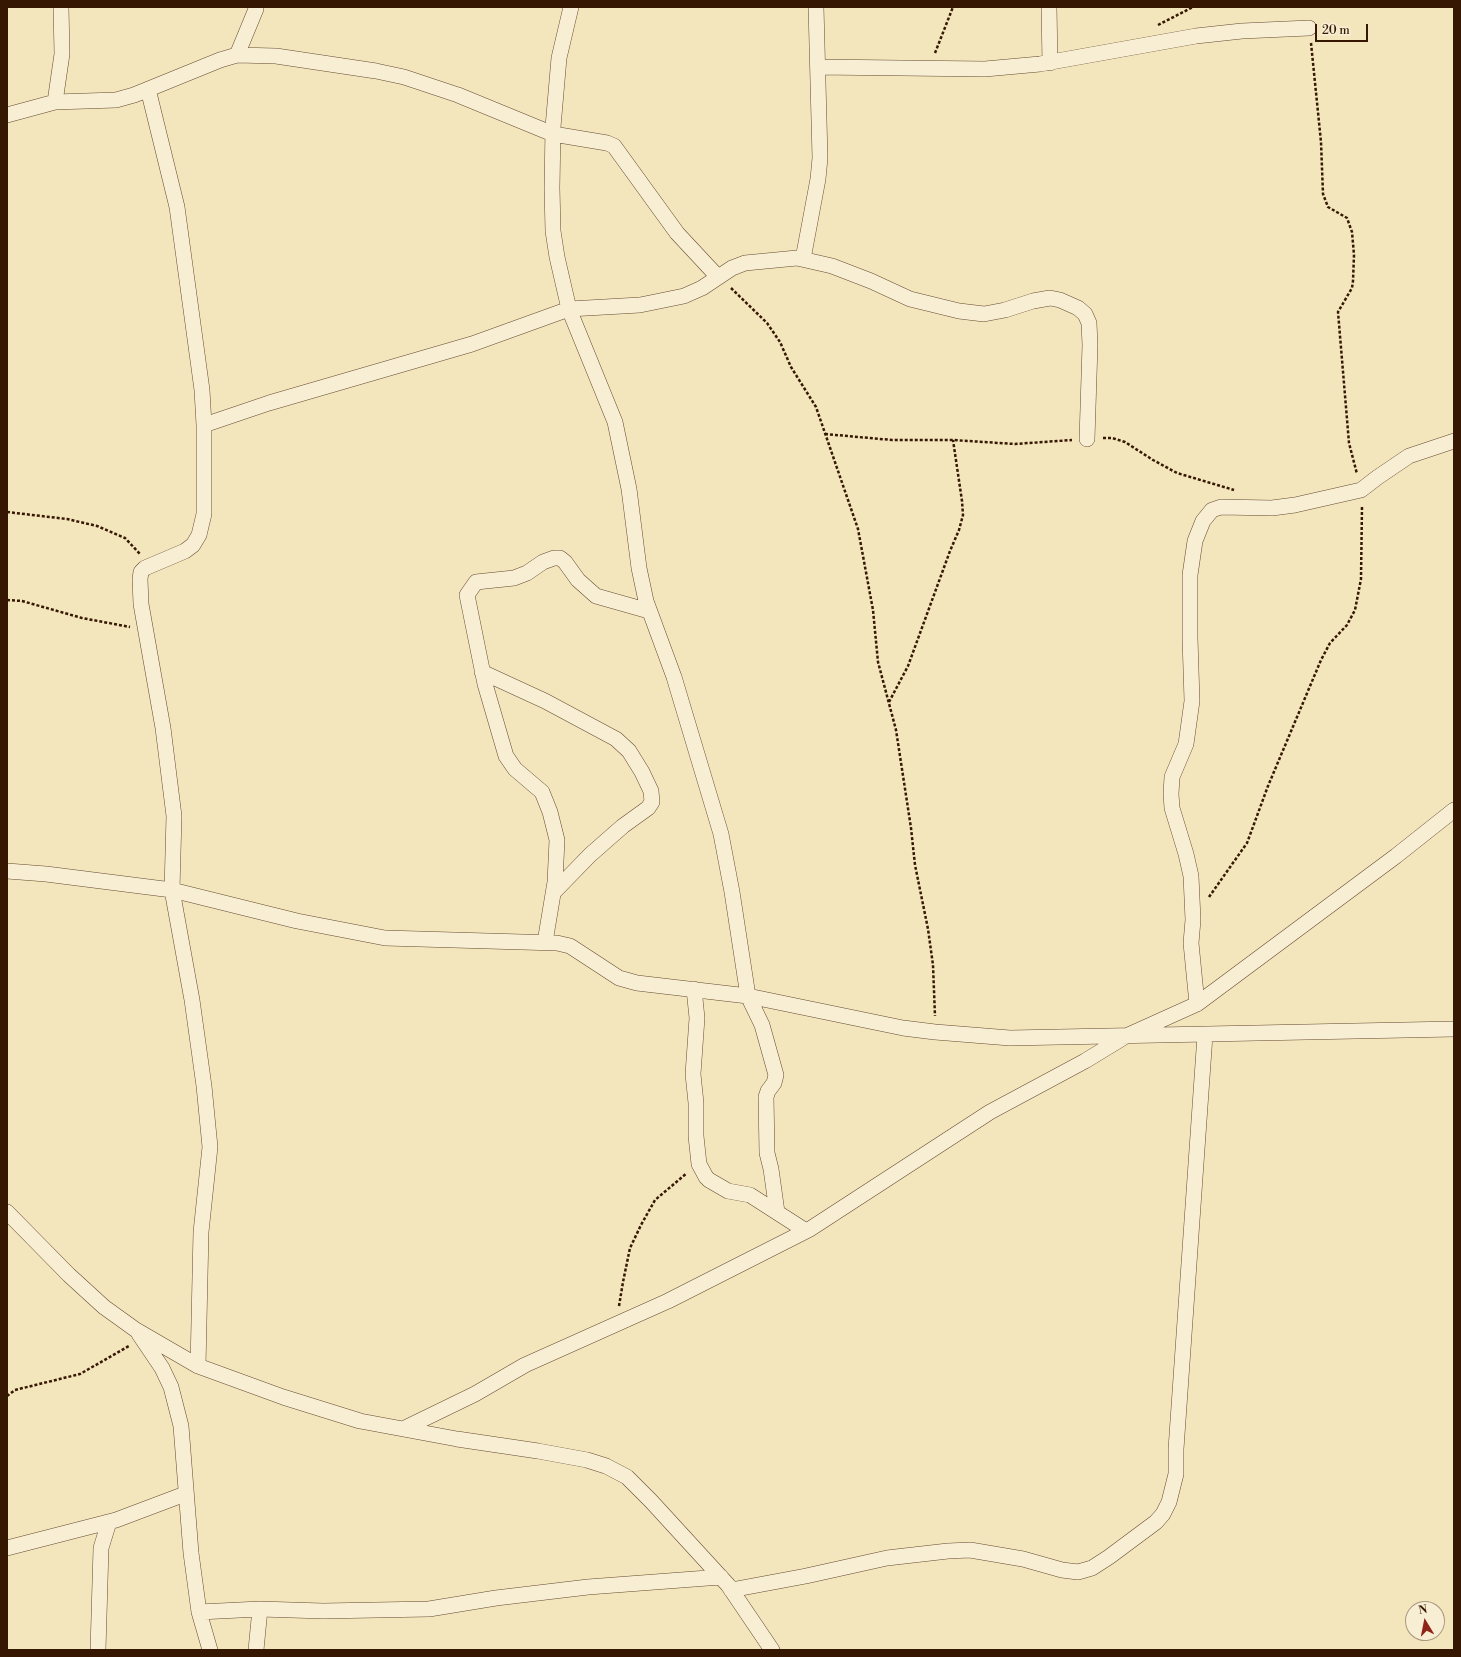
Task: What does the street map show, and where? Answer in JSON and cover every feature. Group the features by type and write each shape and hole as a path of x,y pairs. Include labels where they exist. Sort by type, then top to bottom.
{"street":[{"path":"55,102 62,54 61,7"},
{"path":"237,55 256,7"},
{"path":"571,7 560,58 553,134 553,231 557,256 569,309 615,422 629,489 639,568 649,611 674,677 721,834 732,892 748,996 762,1025 776,1075 774,1083 767,1094 766,1114 767,1153 771,1169 777,1212"},
{"path":"802,259 818,180 820,158 816,7"},
{"path":"1049,7 1050,63"},
{"path":"818,67 984,68 1050,63 1196,36 1242,31 1309,28"},
{"path":"7,115 55,102 116,100 148,89 220,60 237,55 276,56 376,71 404,77 458,95 553,134 563,137 607,143 614,146 677,233 718,277"},
{"path":"148,89 177,207 202,390 204,425 204,514 199,535 193,545 185,551 151,564 141,572 140,579 141,604 162,728 174,816 172,890 192,1000 204,1086 210,1147 201,1232 198,1366"},
{"path":"204,425 269,403 472,344 569,309 640,304 684,296 702,288 732,268 745,262 797,258 832,266 871,281 910,299 959,310 984,314 1050,298 1060,300 1078,308 1085,314 1089,322 1090,345 1087,439"},
{"path":"1197,1004 1191,943 1193,920 1191,876 1172,808 1171,794 1172,777 1186,744 1192,701 1190,575 1195,541 1203,521 1212,510 1221,507 1272,508 1295,505 1361,490 1378,476 1409,456 1454,441"},
{"path":"545,942 553,893 557,840 550,812 542,792 515,769 506,756 482,672 467,602 468,591 476,582 514,578 527,574 548,559 560,558 565,562 578,580 596,596 649,611"},
{"path":"482,672 546,701 616,740 629,751 642,772 651,791 652,802 648,808 622,826 590,855 553,893"},
{"path":"403,1430 475,1394 525,1365 668,1301 806,1231 990,1112 1085,1061 1126,1036 1197,1004 1396,856 1454,810"},
{"path":"7,871 46,874 172,890 298,921 385,938 545,942 570,946 620,978 637,983 748,996 903,1028 935,1032 1010,1038 1454,1029"},
{"path":"694,989 697,1018 693,1074 699,1164 710,1180 728,1191 750,1195 806,1231"},
{"path":"731,1590 806,1576 887,1558 948,1551 970,1550 1023,1559 1062,1570 1078,1572 1092,1568 1109,1557 1156,1522 1163,1514 1169,1502 1176,1474 1176,1449 1205,1035"},
{"path":"7,1212 69,1275 104,1307 139,1334 198,1366 297,1402 360,1421 457,1440 545,1452 587,1460 606,1466 627,1477 647,1496 721,1577 772,1650"},
{"path":"139,1334 162,1368 171,1387 181,1426 185,1494 199,1612 210,1650"},
{"path":"7,1548 109,1522 185,1494"},
{"path":"98,1650 101,1548 109,1522"},
{"path":"199,1612 260,1609 323,1611 429,1609 496,1598 588,1587 721,1577"},
{"path":"256,1650 260,1609"}],"path":[{"path":"929,68 953,7"},
{"path":"1193,920 1247,843 1268,786 1321,660 1330,643 1348,624 1355,610 1361,579 1361,490 1349,443 1338,312 1352,288 1354,255 1352,232 1347,218 1328,207 1323,194 1321,142 1309,28"},
{"path":"718,277 750,305 767,323 780,342 791,367 816,407 858,529 872,602 878,662 896,730 915,864 928,929 933,965 935,1032"},
{"path":"825,434 892,440 953,440 1015,444 1112,438 1125,442 1177,473 1239,491"},
{"path":"889,703 908,666 959,530 962,515 962,501 953,440"},
{"path":"7,512 67,519 97,526 125,538 151,564"},
{"path":"7,600 22,601 82,618 146,631"},
{"path":"617,1324 622,1282 630,1248 640,1225 655,1200 699,1164"},
{"path":"7,1396 15,1390 80,1374 139,1334"}]}
